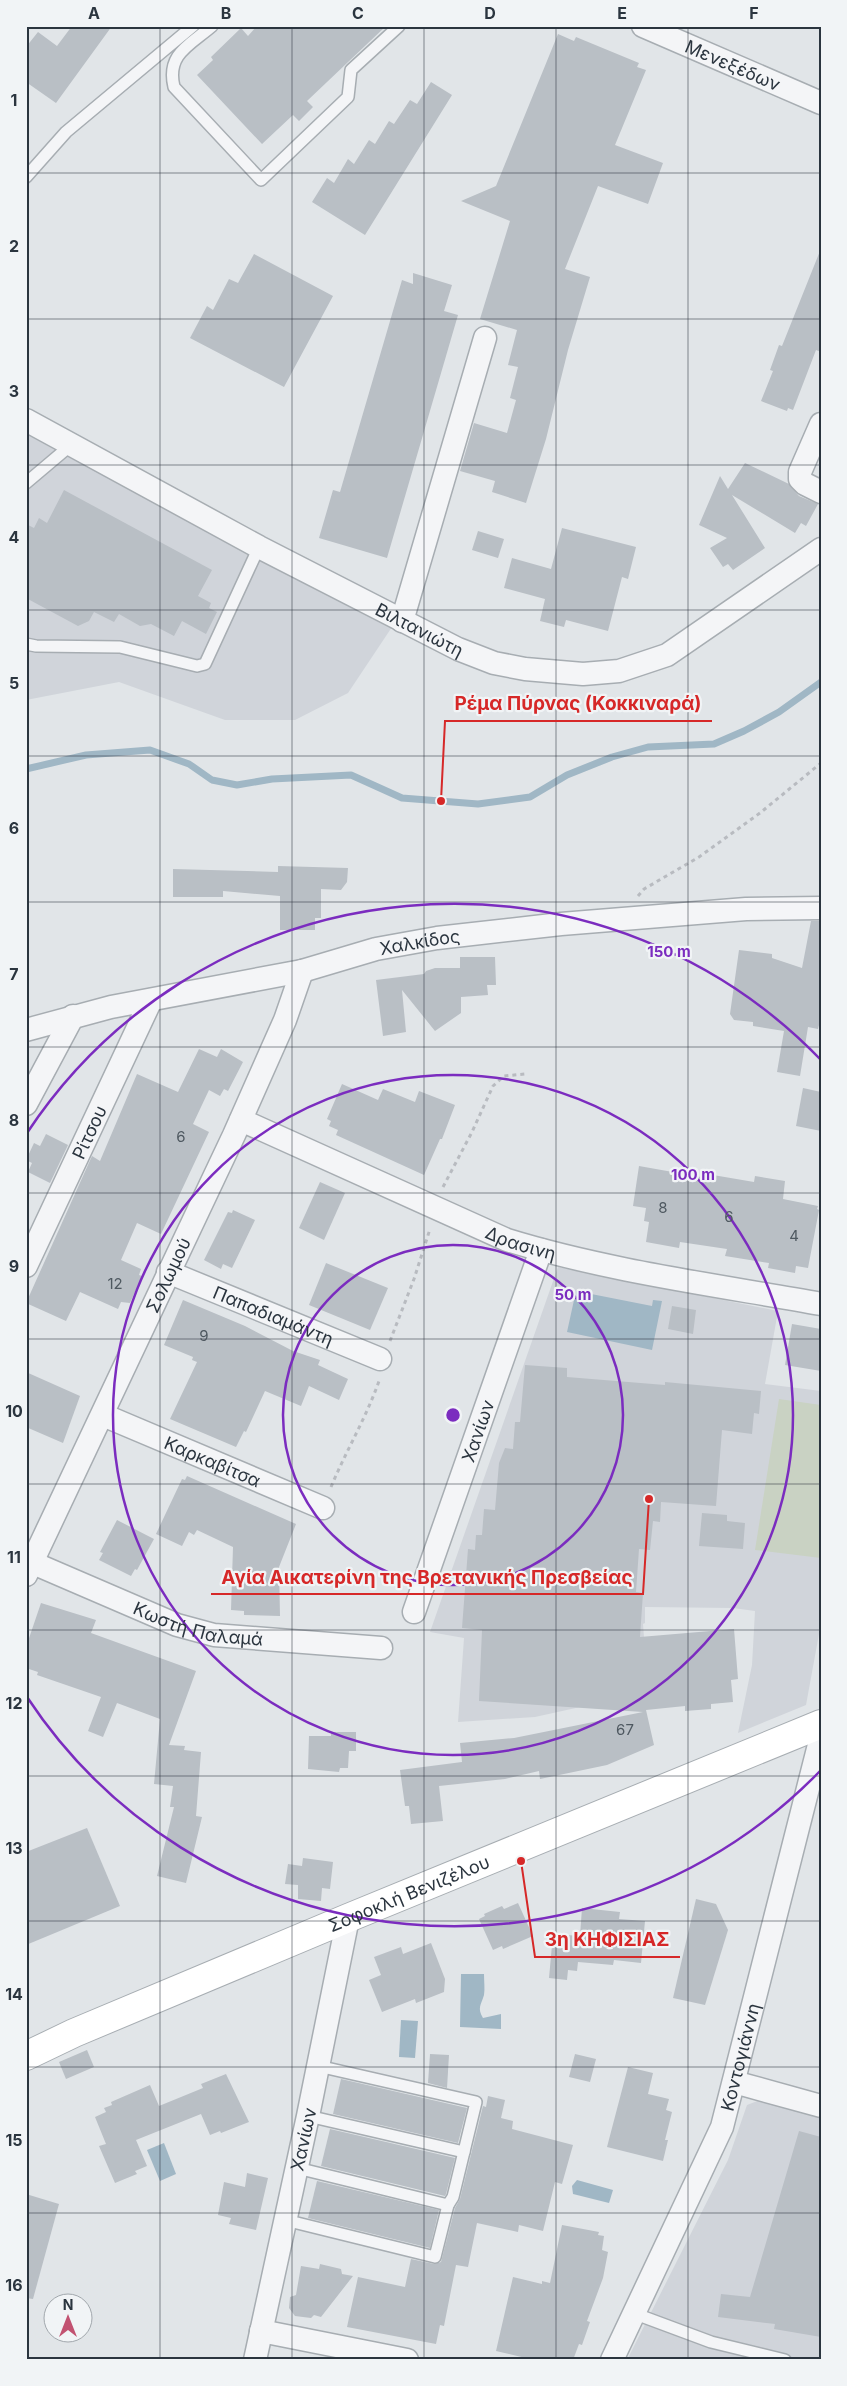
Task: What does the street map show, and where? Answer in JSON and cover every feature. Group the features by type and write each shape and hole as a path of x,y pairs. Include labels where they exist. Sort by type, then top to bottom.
{"main road":[{"name":"Σοφοκλή Βενιζέλου","path":"26,2056 74,2033 348,1918 821,1724"}],"street":[{"name":"Μενεξέδων","path":"643,26 821,104"},
{"path":"402,621 485,338"},
{"name":"Βιλτανιώτη","path":"26,420 259,548 458,650 494,663 555,673 583,674 619,671 667,655 821,549"},
{"path":"821,424 800,472 800,480 821,492"},
{"name":"Χαλκίδος","path":"26,1030 73,1016 302,970 376,949 437,938 622,919 746,909 821,908"},
{"name":"Σολωμού","path":"28,1565 103,1415 168,1272 241,1120 285,1020 302,970"},
{"name":"Ρίτσου","path":"26,1266 151,1000"},
{"path":"26,1104 73,1016"},
{"name":"Δρασινη","path":"241,1120 507,1240 541,1250 821,1304"},
{"name":"Χανίων","path":"414,1612 541,1250"},
{"name":"Παπαδιαμάντη","path":"168,1272 380,1358"},
{"name":"Καρκαβίτσα","path":"103,1415 323,1508"},
{"name":"Κωστή Παλαμά","path":"28,1565 178,1625 214,1635 381,1648"},
{"name":"Κοντογιάννη","path":"612,2360 722,2127 821,1737"},
{"name":"Χανίων","path":"255,2360 308,2116 348,1918"},
{"path":"734,2082 821,2106"},
{"path":"261,2330 407,2360"}],"lane":[{"path":"26,177 66,132 193,26"},
{"path":"212,26 177,55 171,75 174,87 261,180 348,97 351,70 398,26"},
{"path":"26,483 71,445"},
{"path":"26,644 36,646 120,647 197,666 205,664 259,548"},
{"path":"285,2220 435,2257 476,2102 318,2066"},
{"path":"308,2116 464,2152"},
{"path":"297,2168 448,2205"},
{"path":"633,2313 711,2342 785,2360"}],"path":[{"path":"622,919 631,902 644,889 699,857 760,813 821,763"},
{"path":"323,1508 345,1454 371,1405 382,1375 380,1358 398,1324 441,1190 472,1132 492,1086 504,1076 525,1074"}],"shaded area":[{"path":"26,434 392,627 348,693 295,720 225,720 119,682 26,700"},
{"path":"558,1267 778,1311 765,1384 821,1391 821,1623 806,1705 738,1733 752,1665 755,1611 733,1608 645,1607 645,1623 643,1624 648,1692 535,1717 458,1722 464,1638 430,1632"},
{"path":"760,2100 821,2117 821,2360 627,2360 728,2160 747,2105"}],"green space":[{"path":"779,1399 821,1405 821,1558 755,1550"}],"water":[{"path":"576,1291 652,1306 653,1300 662,1301 652,1350 567,1332"},
{"path":"461,1974 484,1974 484,1995 480,2012 483,2018 501,2014 501,2029 460,2027"},
{"path":"401,2020 418,2021 415,2058 399,2057"},
{"path":"164,2143 176,2174 160,2181 147,2150"},
{"path":"577,2180 613,2190 609,2203 573,2194 572,2186"}],"building":[{"path":"72,26 112,26 56,103 26,82 26,47 38,32 57,46"},
{"path":"257,26 386,26 307,101 313,107 299,121 293,115 262,144 197,75 213,60 211,57 241,28 248,36"},
{"path":"558,34 574,41 576,37 639,63 637,67 646,70 615,145 663,163 648,204 598,186 565,269 590,277 568,350 546,439 526,503 492,492 495,481 460,471 474,423 507,433 516,400 510,398 518,367 508,365 517,330 480,319 510,221 461,201 496,186"},
{"path":"431,82 452,95 365,235 312,202 327,178 334,183 348,159 354,164 369,140 375,144 389,121 394,124 410,100 417,104"},
{"path":"820,251 821,352 816,350 793,410 788,408 787,411 761,401 773,371 770,370 779,345 782,346"},
{"path":"254,254 333,296 284,387 190,338 207,306 213,310 229,279 238,283"},
{"path":"413,273 452,285 444,311 458,315 387,558 319,538 333,490 340,492 402,280 413,284"},
{"path":"745,463 789,484 799,496 818,504 806,526 801,523 795,533 732,495 765,548 733,570 728,564 723,567 710,548 727,538 699,525 720,476 728,489"},
{"path":"64,490 212,570 198,596 211,603 209,608 217,612 206,634 182,621 174,636 151,624 140,626 119,614 114,622 94,612 89,621 78,626 26,598 26,524 34,528 39,518 47,523"},
{"path":"562,528 636,547 628,579 622,577 608,631 566,620 564,627 540,621 545,599 504,588 512,558 551,569"},
{"path":"478,531 504,539 498,558 472,550"},
{"path":"278,866 348,868 347,882 341,890 321,889 321,918 315,918 315,930 280,930 280,896 223,891 223,897 173,897 173,869 278,872"},
{"path":"811,921 821,921 821,1017 818,1029 808,1027 800,1076 777,1072 784,1031 753,1026 753,1022 734,1020 730,1014 739,950 772,954 772,958 802,968"},
{"path":"460,957 495,957 496,985 487,985 488,995 461,997 461,1013 435,1031 402,990 406,1032 383,1036 376,980 424,974 426,971 435,968 460,968"},
{"path":"199,1049 217,1057 221,1049 243,1062 228,1091 224,1089 220,1096 209,1090 193,1124 209,1132 161,1234 137,1223 121,1260 141,1269 139,1275 142,1276 130,1303 121,1302 118,1309 80,1292 66,1321 26,1303 92,1156 100,1161 137,1074 178,1092"},
{"path":"342,1084 378,1100 383,1089 415,1102 419,1091 455,1105 442,1139 440,1139 424,1175 336,1135 338,1130 329,1126 331,1121 327,1119"},
{"path":"803,1088 821,1092 821,1131 796,1126"},
{"path":"46,1134 68,1145 50,1183 28,1172 32,1163 26,1160 34,1143 40,1146"},
{"path":"639,1166 712,1179 713,1175 754,1182 755,1176 785,1181 783,1199 818,1206 817,1209 819,1210 808,1268 796,1266 795,1273 768,1268 769,1263 725,1256 727,1249 680,1242 679,1248 646,1242 649,1222 644,1221 646,1208 633,1206"},
{"path":"320,1182 345,1193 324,1240 299,1228"},
{"path":"233,1210 255,1220 232,1268 223,1264 221,1269 204,1260 228,1212 232,1213"},
{"path":"326,1263 388,1288 370,1330 309,1305"},
{"path":"183,1300 245,1326 293,1351 320,1360 318,1365 348,1379 339,1400 309,1386 301,1406 265,1391 246,1432 244,1431 236,1447 170,1419 197,1362 192,1360 193,1357 164,1345"},
{"path":"672,1306 696,1310 693,1334 668,1329"},
{"path":"792,1324 821,1329 821,1371 785,1365"},
{"path":"525,1365 567,1368 567,1377 665,1385 665,1382 761,1391 759,1414 754,1413 752,1434 722,1430 716,1506 661,1502 660,1522 653,1521 650,1550 639,1549 636,1592 643,1593 640,1637 734,1629 738,1679 731,1680 733,1702 711,1704 711,1709 685,1711 685,1706 646,1710 654,1745 607,1765 540,1779 539,1771 505,1779 439,1786 443,1821 411,1824 409,1806 405,1806 400,1770 462,1762 460,1743 514,1738 643,1712 479,1701 482,1630 462,1628 468,1549 475,1550 476,1535 482,1535 484,1509 495,1510 499,1463 505,1448 513,1449 515,1422 520,1422"},
{"path":"26,1372 80,1396 63,1443 26,1427"},
{"path":"187,1476 296,1524 279,1567 280,1616 244,1615 244,1611 231,1610 233,1547 197,1530 194,1535 189,1532 182,1546 156,1534 182,1479 185,1480"},
{"path":"702,1513 727,1515 727,1521 745,1523 743,1549 699,1546"},
{"path":"117,1520 154,1539 137,1570 135,1569 131,1576 99,1560 103,1553 100,1552"},
{"path":"41,1603 96,1620 91,1633 196,1671 169,1745 185,1746 184,1750 201,1752 196,1816 202,1817 186,1883 157,1876 174,1807 170,1807 173,1786 154,1784 160,1719 117,1703 103,1737 88,1731 101,1697 37,1675 38,1672 26,1668 26,1647"},
{"path":"331,1732 356,1732 356,1751 349,1751 348,1768 340,1768 339,1772 308,1769 309,1736 331,1736"},
{"path":"87,1828 120,1906 26,1945 26,1852"},
{"path":"303,1858 333,1862 330,1889 322,1888 321,1901 298,1899 298,1885 285,1884 288,1864 302,1866"},
{"path":"696,1899 716,1904 728,1930 705,2005 673,1998"},
{"path":"518,1903 533,1936 503,1949 502,1946 493,1950 479,1919 485,1916 484,1914 502,1906 504,1909"},
{"path":"582,1908 620,1912 619,1919 645,1921 641,1963 614,1960 613,1965 578,1962 577,1971 568,1970 567,1980 549,1978 553,1934 580,1936"},
{"path":"431,1943 445,1979 444,1992 416,2003 415,1999 382,2012 369,1980 381,1975 374,1957 401,1947 403,1954"},
{"path":"87,2050 94,2067 66,2079 59,2062"},
{"path":"430,2054 449,2055 447,2088 428,2083"},
{"path":"575,2054 596,2059 590,2082 569,2077"},
{"path":"628,2067 653,2073 648,2094 669,2099 666,2110 672,2112 665,2140 668,2140 663,2161 607,2147"},
{"path":"226,2074 249,2122 221,2133 220,2131 210,2135 201,2114 136,2140 147,2166 135,2171 137,2174 115,2183 99,2146 106,2144 95,2117 106,2112 104,2108 112,2105 111,2102 150,2085 159,2106 203,2088 201,2084"},
{"path":"341,2079 467,2108 458,2143 333,2114"},
{"path":"488,2096 505,2100 501,2118 513,2121 512,2129 573,2145 562,2184 555,2182 543,2231 519,2225 518,2232 477,2223 468,2267 456,2265 444,2326 440,2325 436,2344 347,2327 358,2277 405,2287 411,2259 434,2264 441,2262 455,2208 460,2199 483,2106 486,2107"},
{"path":"330,2129 455,2158 445,2196 321,2166"},
{"path":"799,2131 821,2137 821,2337 774,2329 775,2324 718,2317 721,2294 750,2297"},
{"path":"247,2173 268,2178 256,2230 229,2224 231,2218 218,2215 224,2182 245,2187"},
{"path":"317,2181 439,2210 430,2248 308,2218"},
{"path":"26,2194 59,2204 33,2299 26,2298"},
{"path":"562,2225 599,2232 598,2235 604,2236 602,2250 608,2252 603,2278 587,2321 590,2322 582,2345 579,2344 573,2360 534,2360 496,2351 513,2277 542,2284 542,2281 550,2283"},
{"path":"320,2264 341,2269 342,2274 353,2276 321,2317 314,2315 311,2318 295,2316 289,2308 290,2297 296,2295 301,2266 319,2269"}],"waterway":[{"path":"26,769 86,755 150,750 189,764 212,780 237,785 272,779 351,775 402,798 478,804 530,797 567,775 612,757 648,747 714,744 744,731 779,712 821,682"}],"place":[{"name":"Ρέμα Πύρνας (Κοκκιναρά)","path":"441,801"},
{"name":"Αγία Αικατερίνη της Βρετανικής Πρεσβείας","path":"649,1499"},
{"name":"3η ΚΗΦΙΣΙΑΣ","path":"521,1861"}]}
